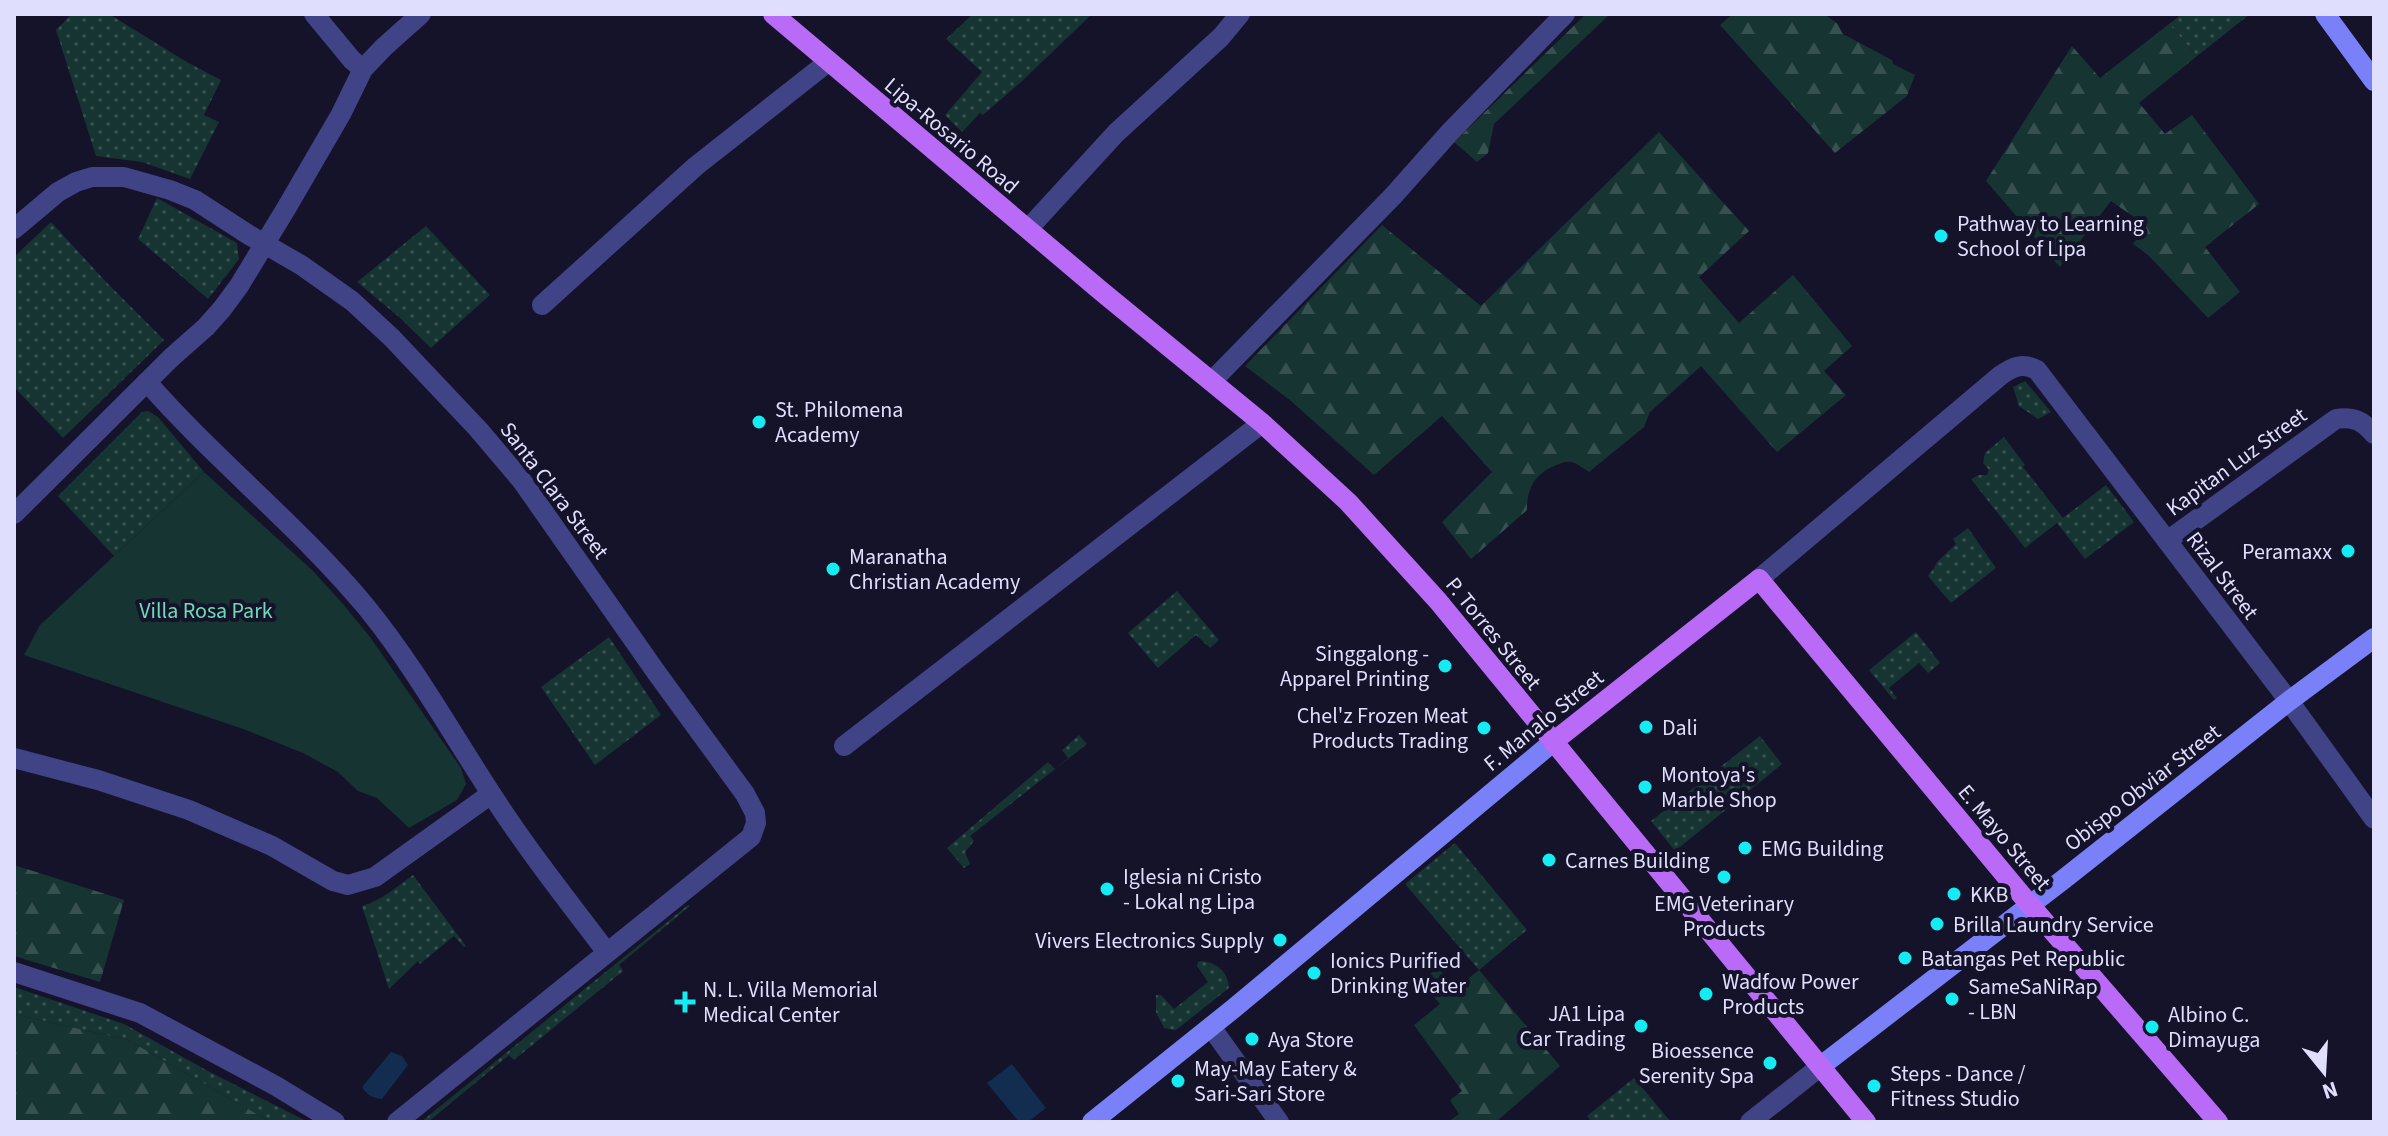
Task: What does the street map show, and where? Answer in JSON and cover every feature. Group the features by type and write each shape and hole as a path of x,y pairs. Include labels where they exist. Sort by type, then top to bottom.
{"main road":[{"name":"Lipa-Rosario Road","path":"773,14 1101,291"},
{"name":"P. Torres Street","path":"1101,291 1262,423 1327,481 1399,555 1866,1122"},
{"name":"F. Manalo Street","path":"1553,742 1759,579"},
{"name":"E. Mayo Street","path":"1759,579 2030,905 2218,1122"}],"street":[{"path":"314,14 363,69"},
{"path":"14,514 222,309 265,244 341,114 363,69 421,14"},
{"path":"1028,229 1116,133 1221,37 1240,14"},
{"path":"1212,381 1565,14"},
{"path":"2325,14 2374,81"},
{"path":"542,305 696,166 828,62"},
{"name":"Santa Clara Street","path":"14,229 58,192 76,182 105,176 124,177 195,200 301,265 352,301 392,338 504,459 550,518 656,672 733,776 755,813 755,830 751,837 606,951"},
{"name":"Rizal Street","path":"2028,366 2037,370 2289,701 2374,819"},
{"name":"F. Manalo Street","path":"1759,579 2001,375 2013,367 2028,366"},
{"path":"147,382 203,442 320,556 367,609 422,686 491,794 606,951 397,1122"},
{"name":"Kapitan Luz Street","path":"2167,541 2336,419 2349,417 2362,422 2374,434"},
{"path":"844,746 1262,423"},
{"name":"Obispo Obviar Street","path":"1750,1122 2374,638"},
{"name":"F. Manalo Street","path":"1092,1122 1553,742"},
{"path":"14,758 98,780 189,810 272,846 333,881 348,885 375,877 491,794"},
{"path":"14,972 140,1013 276,1086 335,1122"},
{"path":"1211,1027 1279,1122"}],"green space":[{"path":"72,14 109,14 221,80 204,115 219,122 190,179 142,162 96,156 56,30"},
{"path":"973,14 1092,14 1021,82 983,115 980,113 962,132 945,115 982,72 946,39"},
{"path":"1586,14 1610,14 1494,124 1488,153 1477,162 1454,142"},
{"path":"1733,14 1824,14 1837,23 1843,34 1915,75 1907,96 1835,153 1720,25"},
{"path":"2182,14 2250,14 2197,56 2169,24"},
{"path":"2169,24 2197,56 2139,103 2165,134 2192,115 2259,204 2205,247 2240,292 2208,318 2148,255 2133,244 2147,226 2111,201 2060,267 1986,181 2072,46 2100,78"},
{"path":"1659,132 1749,231 1699,277 1739,323 1793,275 1852,346 1824,371 1846,395 1777,452 1701,366 1650,412 1644,427 1589,472 1569,462 1540,475 1530,490 1527,510 1471,559 1442,522 1492,472 1442,416 1374,475 1291,401 1245,366 1382,225 1481,306"},
{"path":"157,198 237,243 239,259 208,299 138,239"},
{"path":"51,222 164,340 63,438 14,387 14,257"},
{"path":"426,226 490,295 431,348 357,282"},
{"path":"2025,381 2051,412 2038,419 2019,406 2013,387"},
{"path":"148,411 158,417 204,472 114,556 58,496 142,412"},
{"path":"2004,437 2063,518 2106,485 2134,522 2085,559 2057,523 2025,548 1971,479 1987,475 1989,470 1983,463 1985,453"},
{"name":"Villa Rosa Park","path":"204,472 312,570 370,637 461,768 466,784 457,800 409,828 377,798 358,791 338,772 303,753 246,730 24,655 40,625"},
{"path":"1968,528 1996,568 1951,603 1928,576 1937,562 1956,544 1953,539"},
{"path":"1177,591 1219,640 1210,648 1196,635 1158,668 1128,633"},
{"path":"1916,632 1940,663 1928,673 1919,663 1889,688 1897,698 1894,700 1869,670"},
{"path":"609,637 661,715 595,765 541,687"},
{"path":"1079,735 1087,744 970,836 974,841 965,852 970,864 964,868 947,848 1048,762 1055,769 1068,758 1062,750"},
{"path":"1760,736 1782,764 1675,851 1651,821"},
{"path":"1455,843 1527,930 1479,970 1405,884"},
{"path":"14,865 124,900 100,982 14,956"},
{"path":"413,875 466,946 454,936 420,964 418,961 389,989 362,906 383,897"},
{"path":"688,905 619,965 623,971 514,1060 509,1055 428,1122 421,1122"},
{"path":"1201,961 1221,969 1227,977 1229,988 1176,1030 1164,1028 1156,1012 1156,995 1161,995 1174,1009 1208,982 1197,966"},
{"path":"1438,968 1455,989 1479,970 1560,1066 1496,1122 1448,1122 1459,1114 1450,1100 1462,1091 1414,1025 1440,1004 1421,981"},
{"path":"14,987 124,1024 308,1122 271,1122 128,1040 14,1014"},
{"path":"14,1014 128,1040 271,1122 14,1122"},
{"path":"1634,1078 1671,1122 1592,1122 1587,1116"}],"water":[{"path":"391,1052 402,1056 408,1065 382,1099 373,1097 362,1087"},
{"path":"1012,1064 1046,1108 1028,1122 1019,1122 987,1083"}],"place":[{"name":"Pathway to Learning School of Lipa","path":"1941,236"},
{"name":"St. Philomena Academy","path":"759,422"},
{"name":"Peramaxx","path":"2348,551"},
{"name":"Maranatha Christian Academy","path":"833,569"},
{"name":"Singgalong - Apparel Printing","path":"1445,666"},
{"name":"Dali","path":"1646,727"},
{"name":"Chel'z Frozen Meat Products Trading","path":"1484,728"},
{"name":"Montoya's Marble Shop","path":"1645,787"},
{"name":"EMG Building","path":"1745,848"},
{"name":"Carnes Building","path":"1549,860"},
{"name":"EMG Veterinary Products","path":"1724,877"},
{"name":"Iglesia ni Cristo - Lokal ng Lipa","path":"1107,889"},
{"name":"KKB","path":"1954,894"},
{"name":"Brilla Laundry Service","path":"1937,924"},
{"name":"Vivers Electronics Supply","path":"1280,940"},
{"name":"Batangas Pet Republic","path":"1905,958"},
{"name":"Ionics Purified Drinking Water","path":"1314,973"},
{"name":"Wadfow Power Products","path":"1706,994"},
{"name":"SameSaNiRap - LBN","path":"1952,999"},
{"name":"N. L. Villa Memorial Medical Center","path":"685,1002"},
{"name":"JA1 Lipa Car Trading","path":"1641,1026"},
{"name":"Albino C. Dimayuga","path":"2152,1027"},
{"name":"Aya Store","path":"1252,1039"},
{"name":"Bioessence Serenity Spa","path":"1770,1063"},
{"name":"May-May Eatery & Sari-Sari Store","path":"1178,1081"},
{"name":"Steps - Dance / Fitness Studio","path":"1874,1086"}]}
